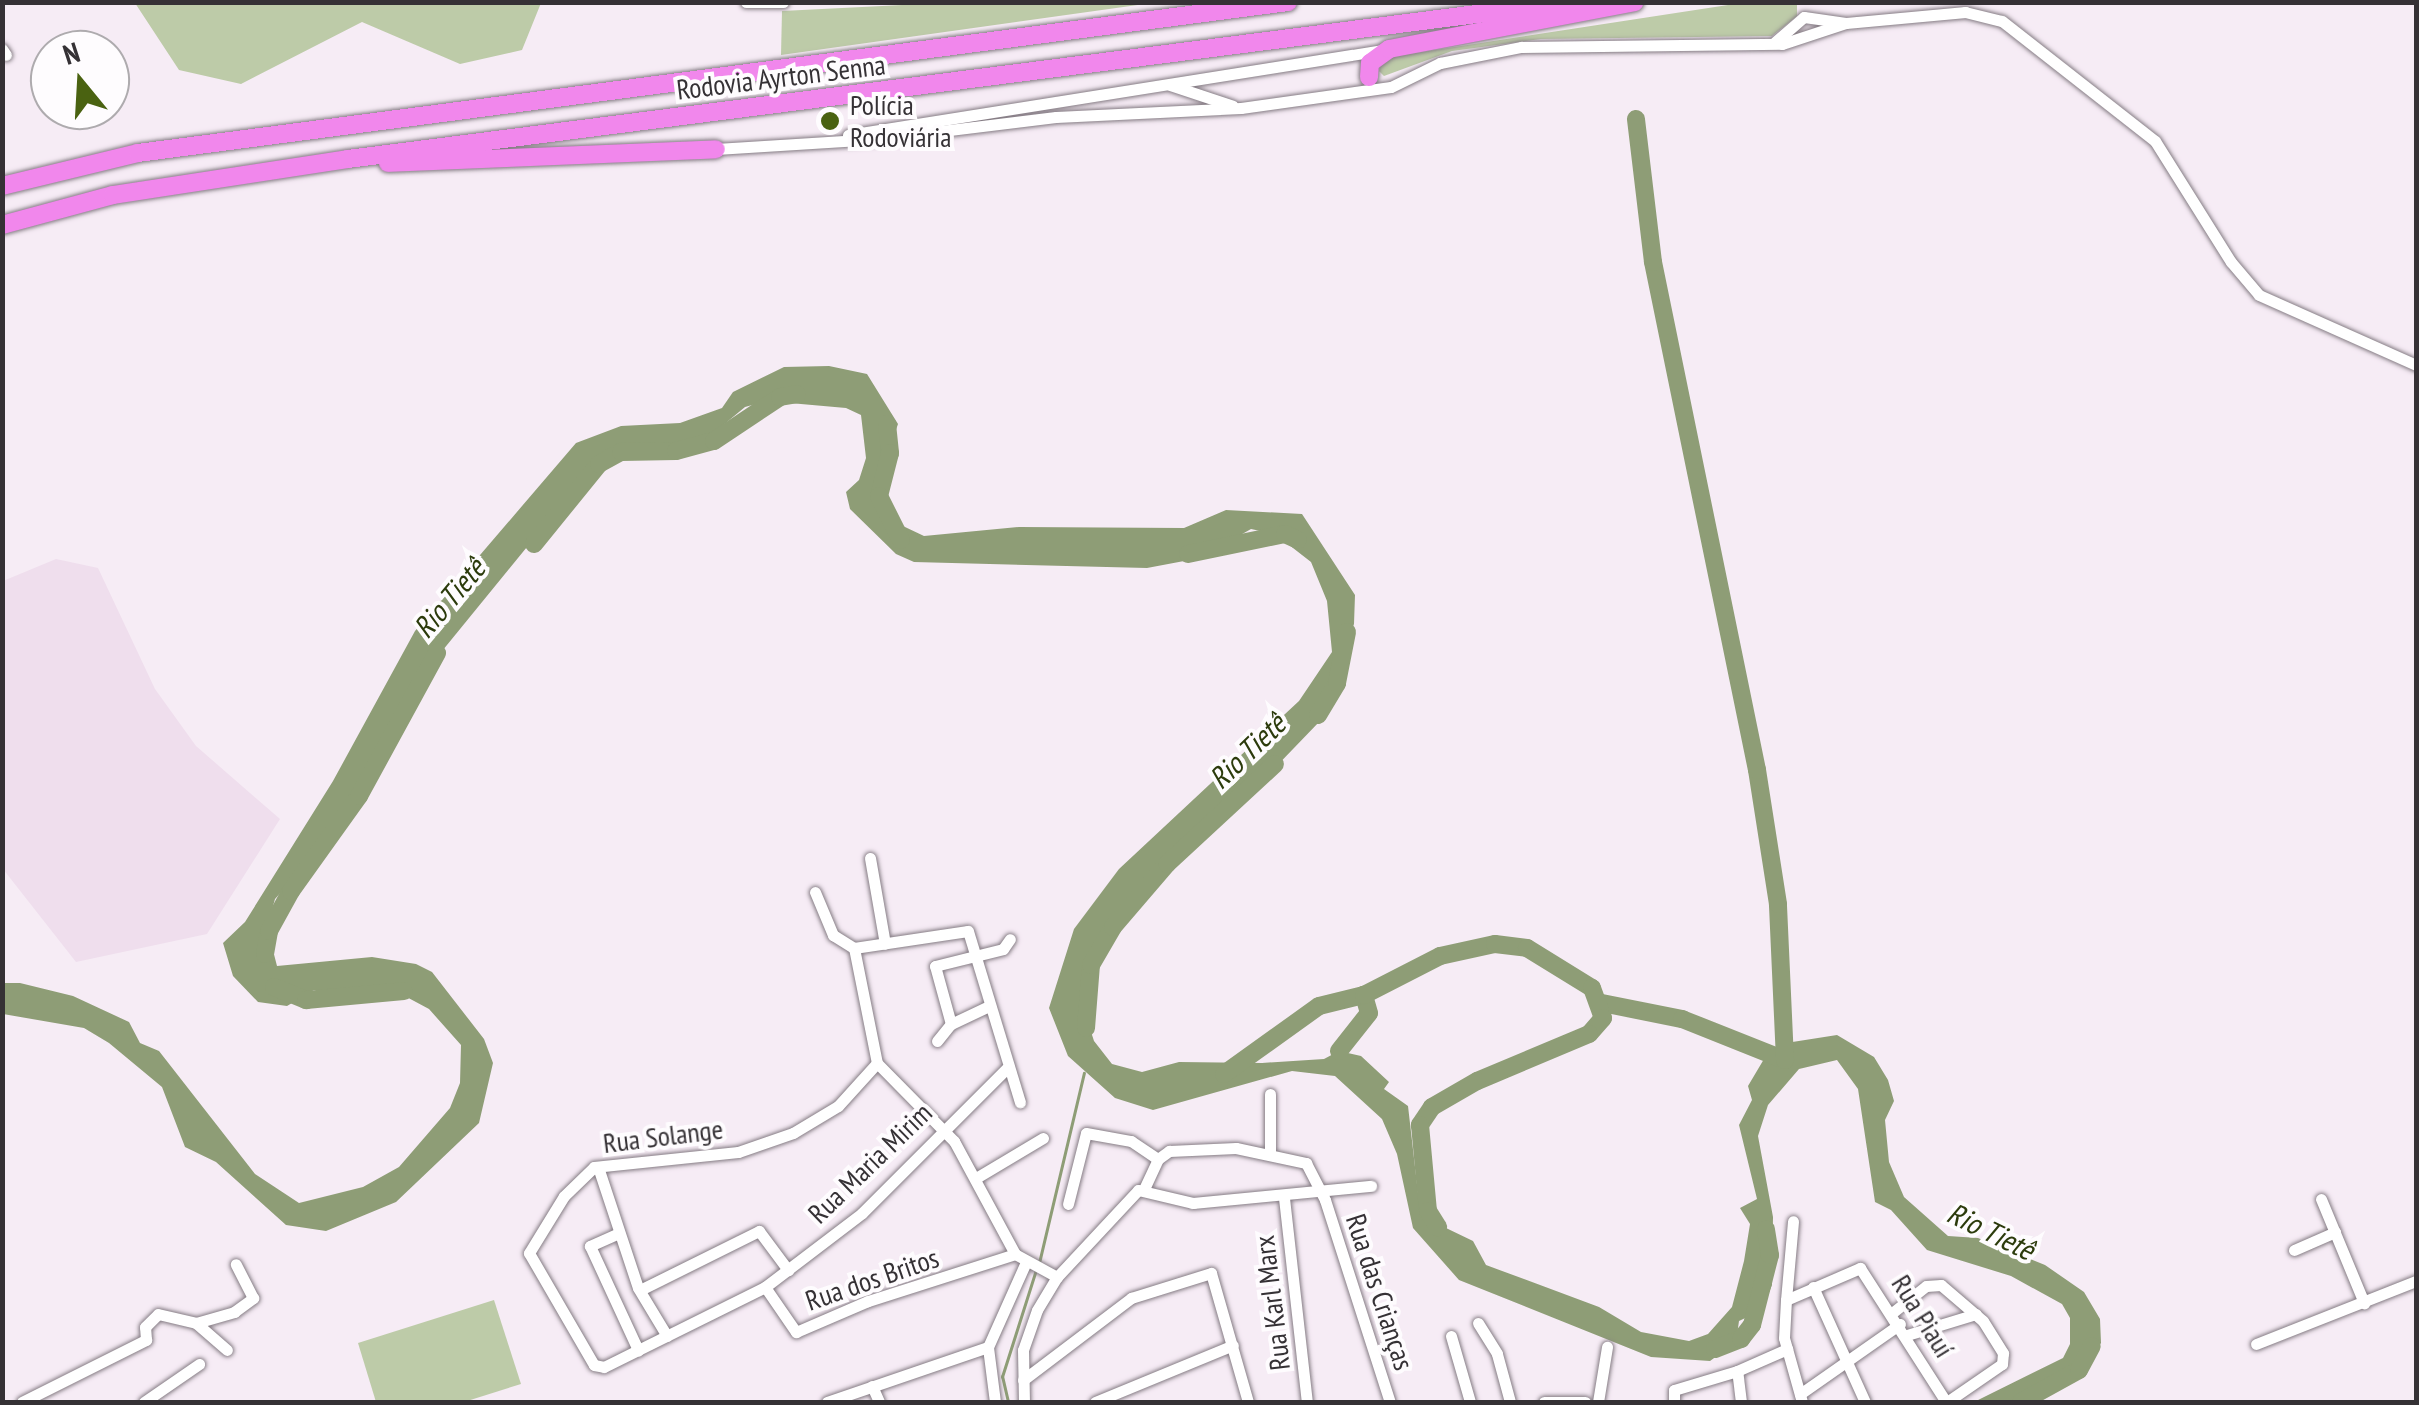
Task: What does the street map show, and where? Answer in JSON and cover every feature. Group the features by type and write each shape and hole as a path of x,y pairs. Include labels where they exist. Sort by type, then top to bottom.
{"highway":[{"name":"Rodovia Ayrton Senna","path":"2,186 138,153 1288,2"},
{"name":"Rodovia Ayrton Senna","path":"2,224 114,195 348,159 1570,2"},
{"path":"1369,78 1370,62 1389,49 1635,2"},
{"path":"348,159 416,165 716,149"}],"street":[{"path":"746,2 783,2"},
{"path":"1802,2 1812,12 1846,23"},
{"path":"1801,42 1812,12"},
{"path":"1767,44 1783,39 1812,12"},
{"path":"716,149 1056,117 1241,108 1390,87 1440,62 1522,47 1801,42 1846,23 1965,12 2002,21 2155,141 2231,262 2259,294 2416,365"},
{"path":"805,143 1389,49"},
{"path":"1345,56 1369,78 1390,87"},
{"path":"1166,84 1241,108"},
{"path":"870,858 885,944"},
{"path":"815,892 833,935 854,948 968,931 1006,1069 1020,1102"},
{"path":"950,1024 935,966 974,953 1003,950 1010,939"},
{"path":"854,948 877,1064 943,1127 1024,1260 1053,1275"},
{"path":"937,1040 950,1024 989,1006"},
{"name":"Rua Solange","path":"604,1368 594,1364 530,1253 564,1196 598,1166 706,1158 763,1145 828,1112 877,1064"},
{"name":"Rua Maria Mirim","path":"604,1368 765,1286 788,1270 862,1213 943,1127 1006,1069"},
{"path":"1270,1094 1270,1150"},
{"path":"1068,1204 1083,1134 1116,1135 1158,1159"},
{"path":"976,1178 1044,1138"},
{"path":"1024,1402 1025,1336 1053,1275 1144,1187 1158,1159 1168,1151 1270,1150 1306,1163 1322,1194"},
{"path":"598,1166 640,1290 667,1336"},
{"path":"1144,1187 1193,1203 1284,1198 1372,1186"},
{"name":"Rua das Crianças","path":"1322,1194 1390,1402"},
{"name":"Rua Karl Marx","path":"1284,1198 1307,1402"},
{"path":"2321,1198 2364,1303"},
{"path":"1793,1221 1786,1300 1787,1348 1801,1398 1900,1324 1936,1284 1979,1318 2004,1360 1946,1402"},
{"path":"640,1290 759,1231 788,1270"},
{"path":"2294,1250 2334,1232"},
{"path":"619,1233 590,1246 638,1350"},
{"path":"995,1402 988,1348 1024,1260"},
{"name":"Rua dos Britos","path":"765,1286 796,1332 868,1301 1024,1260"},
{"path":"196,1323 253,1298 236,1264"},
{"name":"Rua Piauí","path":"1786,1300 1862,1268 1946,1402"},
{"path":"1023,1380 1132,1298 1209,1272 1215,1278 1248,1402"},
{"path":"2256,1344 2416,1282"},
{"path":"1812,1287 1865,1402"},
{"path":"22,1402 145,1333 158,1314 196,1323 227,1350"},
{"path":"1900,1324 1979,1318"},
{"path":"1478,1322 1497,1354 1510,1402"},
{"path":"1451,1336 1470,1402"},
{"path":"1095,1402 1233,1346"},
{"path":"1598,1402 1607,1347"},
{"path":"827,1402 988,1348"},
{"path":"1674,1398 1787,1348"},
{"path":"144,1402 199,1364"},
{"path":"1738,1371 1741,1402"},
{"path":"872,1386 879,1402"},
{"path":"1544,1402 1585,1402"}],"shaded area":[{"path":"962,2 1152,3 781,55 782,11"},
{"path":"135,3 541,3 522,50 460,64 362,22 241,84 179,70"},
{"path":"1741,3 1797,3 1797,16 1772,36 1541,39 1452,51 1384,76 1379,71 1383,58"},
{"path":"56,559 98,568 155,689 196,746 280,819 207,934 76,962 3,869 3,581"},
{"path":"494,1300 521,1384 464,1402 376,1402 358,1343"}],"water":[{"name":"Rio Tietê","path":"829,366 867,374 898,424 877,485 881,505 886,518 924,536 1019,527 1184,528 1226,510 1302,514 1355,595 1354,624 1320,721 1267,776 1245,785 1170,852 1084,960 1081,1001 1094,1041 1112,1064 1142,1072 1179,1062 1324,1059 1339,1051 1361,1056 1389,1082 1384,1089 1408,1106 1418,1193 1446,1228 1473,1241 1486,1265 1599,1307 1641,1332 1689,1341 1708,1334 1732,1307 1744,1261 1750,1224 1740,1208 1757,1199 1739,1125 1752,1100 1748,1086 1764,1059 1786,1043 1837,1035 1874,1057 1888,1080 1894,1101 1885,1120 1889,1162 1904,1197 1948,1236 1978,1238 2045,1265 2084,1292 2100,1319 2101,1343 2088,1361 2023,1402 1974,1402 2063,1358 2070,1344 2070,1318 2062,1304 2011,1276 1927,1250 1891,1210 1875,1202 1858,1089 1837,1060 1799,1069 1768,1105 1758,1136 1773,1217 1772,1285 1762,1310 1739,1321 1736,1342 1710,1361 1651,1357 1459,1280 1413,1228 1397,1154 1382,1119 1335,1076 1292,1071 1153,1110 1115,1098 1068,1056 1049,1008 1074,929 1119,869 1299,701 1332,652 1327,601 1311,562 1275,534 1251,529 1200,558 1147,568 914,562 896,554 850,509 846,492 859,480 866,458 861,415 846,408 767,401 745,407 692,451 625,446 589,471 416,683 325,842 275,899 267,927 277,966 372,957 416,964 432,972 484,1039 493,1063 479,1123 396,1202 326,1231 286,1225 216,1162 185,1147 162,1087 109,1043 84,1028 3,1014 3,983 20,983 73,996 129,1022 140,1043 159,1051 255,1174 299,1203 363,1187 399,1167 450,1108 460,1083 461,1045 429,1009 401,994 314,990 287,1006 258,1002 233,976 223,943 245,922 333,781 415,631 576,443 621,426 680,423 722,408 733,392 784,367"}],"waterway":[{"path":"1602,1003 1682,1019 1785,1060 1778,904 1757,770 1653,262 1636,119"},
{"name":"Rio Tietê","path":"534,544 599,464 621,452 676,451 714,441 780,397 797,394"},
{"name":"Rio Tietê","path":"887,424 890,453 879,496 901,540"},
{"name":"Rio Tietê","path":"1188,554 1285,534 1298,540"},
{"name":"Rio Tietê","path":"1318,715 1337,683 1347,632"},
{"name":"Rio Tietê","path":"265,954 269,931 291,891 359,796 437,653"},
{"name":"Rio Tietê","path":"1086,1028 1091,965 1113,927 1167,864 1275,764"},
{"name":"Rio Tietê","path":"1224,1074 1319,1006 1364,995 1440,956 1495,944 1527,948 1592,988 1603,1018 1589,1034 1477,1081 1432,1107 1420,1125 1428,1211 1438,1227"},
{"name":"Rio Tietê","path":"274,987 306,1000 404,991"},
{"path":"1339,1051 1369,1013 1364,995"},
{"path":"1039,1263 1084,1073"},
{"name":"Rio Tietê","path":"1715,1349 1741,1339 1752,1325 1770,1255 1766,1229"},
{"path":"1008,1402 1002,1377 1036,1270"},
{"name":"Rio Tietê","path":"2021,1402 2079,1370 2092,1346"}],"place":[{"name":"Polícia Rodoviária","path":"830,121"}]}
